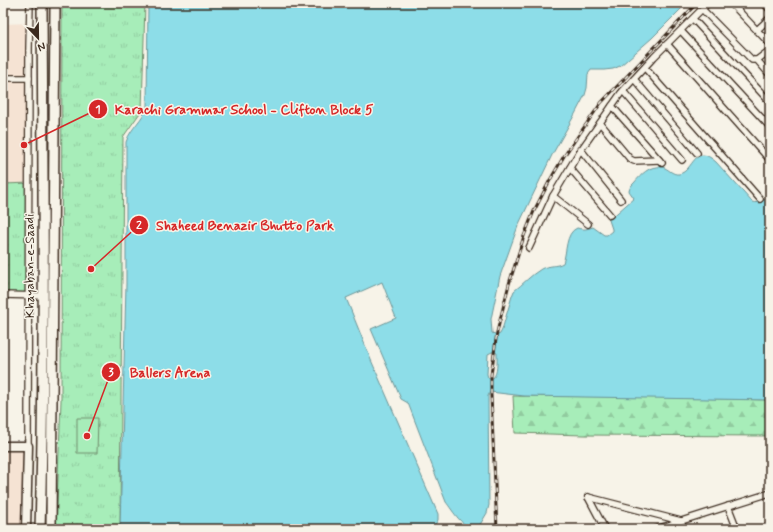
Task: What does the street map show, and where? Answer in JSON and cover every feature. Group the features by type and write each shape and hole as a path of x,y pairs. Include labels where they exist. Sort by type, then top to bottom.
{"main road":[{"name":"Khayaban-e-Saadi","path":"40,529 43,296 42,3"},
{"name":"Khayaban-e-Saadi","path":"51,529 55,3"}],"street":[{"path":"26,529 28,446 30,3"},
{"path":"529,248 553,196 581,150 612,106 634,79 708,3"},
{"path":"732,3 770,44"},
{"path":"764,3 770,10"},
{"path":"702,9 752,60 757,60 770,75"},
{"path":"693,19 770,102"},
{"path":"757,30 769,21"},
{"path":"681,31 770,127"},
{"path":"667,44 770,160"},
{"path":"757,60 770,50"},
{"path":"645,68 760,199"},
{"path":"3,78 29,78"},
{"path":"634,79 697,153"},
{"path":"623,91 682,160"},
{"path":"600,123 630,159 634,161 660,161 612,106"},
{"path":"581,150 621,200"},
{"path":"570,168 610,215"},
{"path":"553,196 588,224"},
{"path":"3,295 43,296"},
{"path":"3,446 28,446"},
{"path":"656,529 770,493"},
{"path":"605,529 588,497 682,521"},
{"path":"728,506 737,529"}],"shaded area":[{"path":"29,23 31,183 3,184 3,24"},
{"path":"3,446 28,446 26,529 3,529"}],"green space":[{"path":"62,3 145,3 142,110 123,137 120,529 56,529 61,401"},
{"path":"31,183 33,293 3,293 3,184"},
{"path":"513,396 770,400 770,436 515,433"},
{"path":"77,418 98,418 97,453 77,453"}],"water":[{"path":"148,3 687,3 652,38 620,66 613,69 591,70 588,74 585,95 552,155 518,226 500,276 491,319 492,333 498,335 500,334 514,291 541,269 563,263 568,239 573,231 577,228 585,229 593,227 604,235 607,235 612,231 609,220 634,198 629,191 630,188 649,169 662,167 679,174 684,172 695,159 703,155 716,162 752,202 759,202 770,196 770,400 524,396 490,392 488,396 489,505 487,513 478,528 471,528 459,519 446,502 408,403 401,399 371,329 396,318 382,282 346,298 371,360 438,514 438,520 432,529 120,529 126,284 126,142 147,106","holes":["492,352 497,353 497,367 495,376 493,378 488,378 488,354"]}],"railway":[{"path":"497,529 491,375 497,332 509,284 524,236 534,211 550,180 564,156 601,103 697,3"}],"place":[{"name":"Karachi Grammar School - Clifton Block 5","path":"24,145"},
{"name":"Shaheed Benazir Bhutto Park","path":"91,269"},
{"name":"Ballers Arena","path":"87,436"}]}
